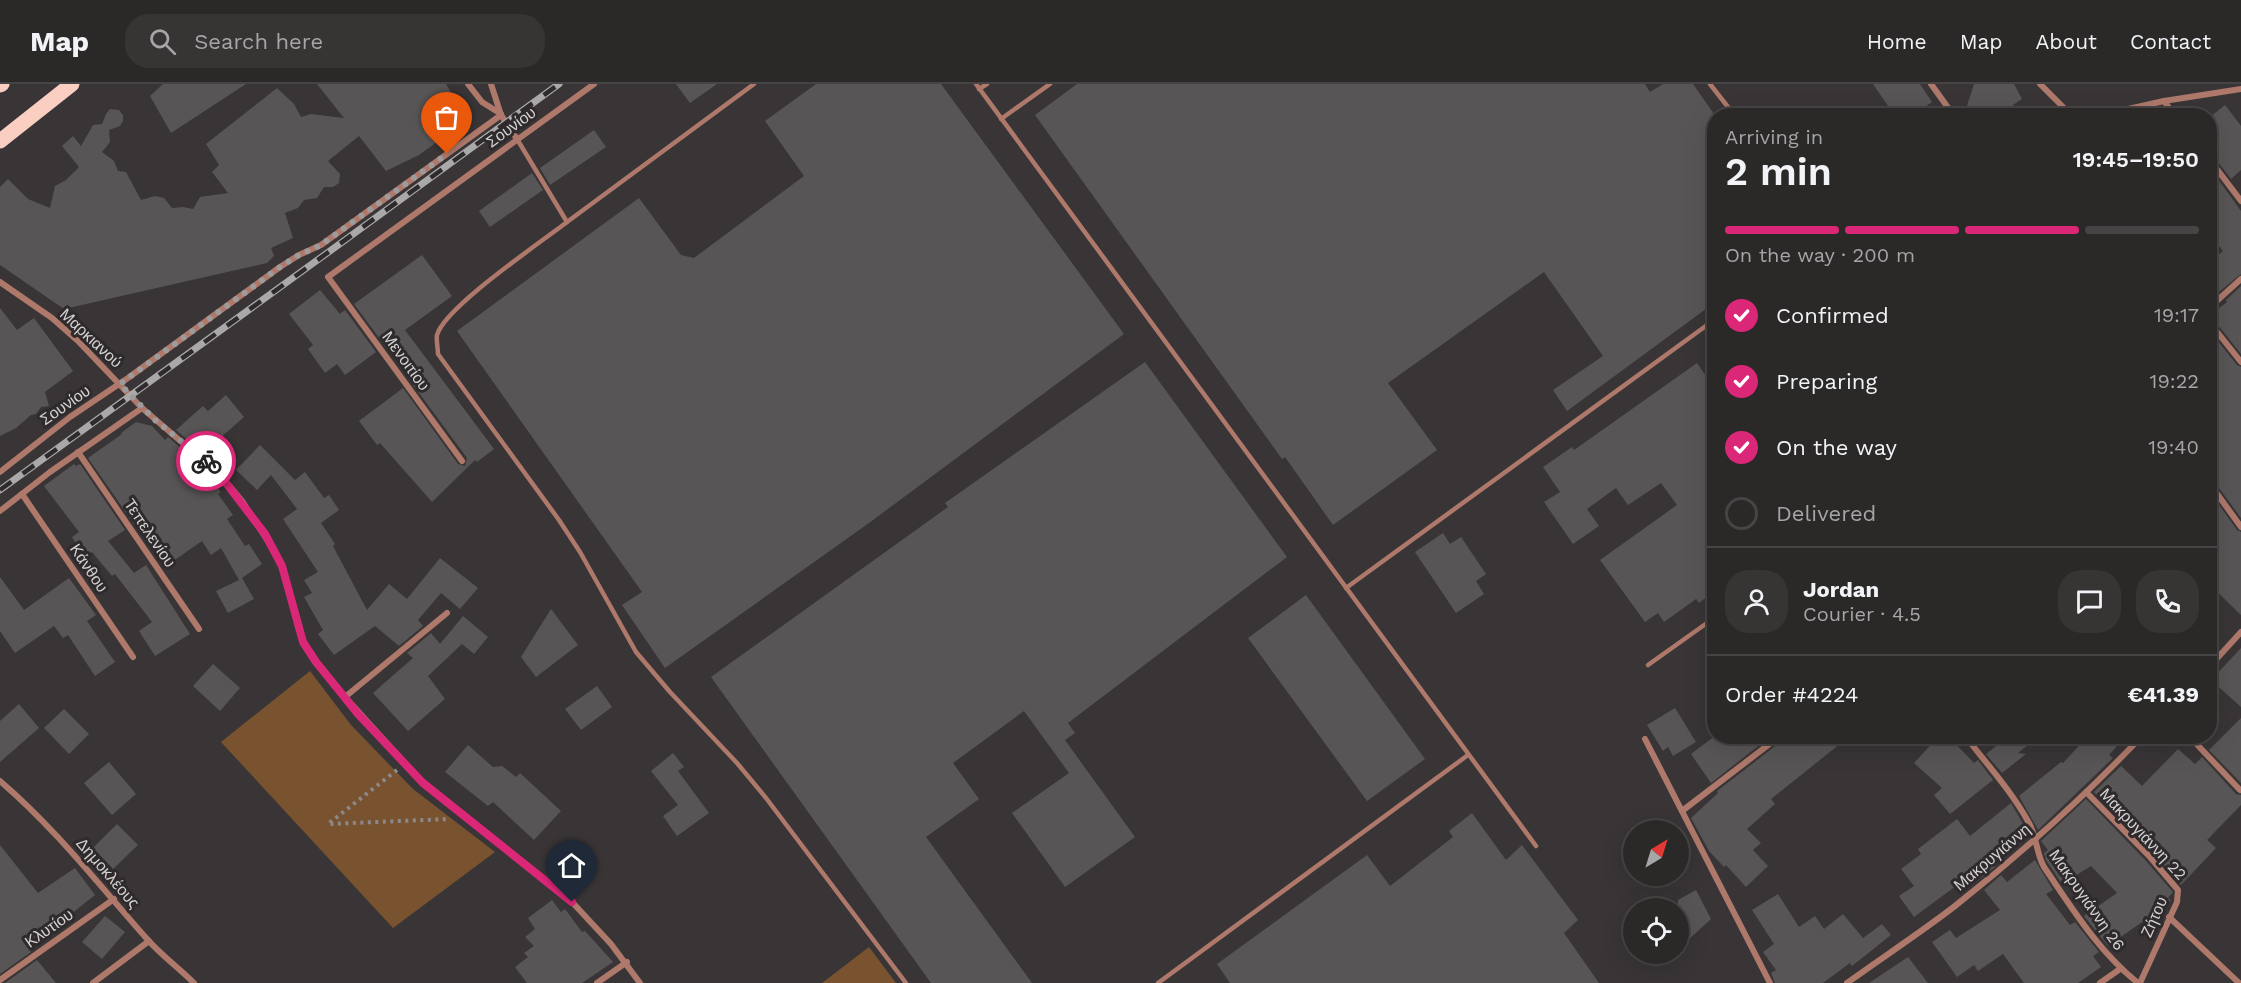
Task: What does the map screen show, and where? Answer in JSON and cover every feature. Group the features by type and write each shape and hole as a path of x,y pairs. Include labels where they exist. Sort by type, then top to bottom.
{"main road":[{"path":"0,141 72,84"}],"street":[{"path":"468,84 482,102 501,115"},
{"path":"491,84 501,115 517,139"},
{"name":"Σουνίου","path":"328,278 594,84"},
{"path":"1931,84 1948,108"},
{"path":"2040,84 2064,108"},
{"path":"2133,108 2241,89"},
{"path":"2164,101 2169,108"},
{"name":"Σουνίου","path":"0,472 56,427 120,384 272,273 299,255 321,245 501,115"},
{"path":"2217,169 2241,201"},
{"name":"Μενοιτίου","path":"328,278 462,461"},
{"path":"2217,301 2241,279"},
{"name":"Μαρκιανού","path":"0,282 52,318 78,341 142,408 220,475 265,534 282,566 303,642 345,698 423,783 572,902 627,962 640,983"},
{"path":"2217,332 2241,362"},
{"path":"0,511 78,452 142,408"},
{"name":"Τεπελενίου","path":"78,452 199,629"},
{"name":"Κάνθου","path":"22,494 132,657"},
{"path":"2217,494 2241,527"},
{"path":"345,698 447,612"},
{"path":"2217,658 2241,632"},
{"path":"1645,739 1770,983"},
{"path":"1682,811 1770,744"},
{"name":"Μακρυγιάννη 26","path":"1971,744 2030,824 2036,838 2037,855 2097,943 2120,969 2139,983"},
{"name":"Μακρυγιάννη","path":"1846,983 1953,907 2087,793 2135,744"},
{"path":"2197,744 2240,790"},
{"name":"Δημοκλέους","path":"0,781 47,825 149,941 194,983"},
{"name":"Μακρυγιάννη 22","path":"2087,793 2172,881 2178,889 2178,895"},
{"name":"Ζήτου","path":"2139,983 2178,895"},
{"name":"Κλυτίου","path":"0,980 114,899"},
{"path":"2169,917 2239,983"},
{"path":"93,983 149,941"},
{"path":"597,983 627,962"},
{"path":"2100,983 2120,969"}],"lane":[{"path":"754,84 467,298 437,335 438,354 564,528 636,652 766,798 906,983"},
{"path":"987,84 977,86 1536,846"},
{"path":"1001,118 1050,84"},
{"path":"1710,84 1729,108"},
{"path":"517,139 567,222"},
{"path":"1346,588 1707,325"},
{"path":"1648,665 1707,623"},
{"path":"1158,983 1468,755"}],"path":[{"path":"404,764 328,824 468,819"}],"shaded area":[{"path":"310,671 351,725 413,789 495,852 393,928 221,742"},
{"path":"869,947 896,983 822,983"}],"building":[{"path":"163,84 246,84 171,133 150,96"},
{"path":"317,84 446,84 452,94 452,100 460,107 449,121 443,123 432,136 437,142 419,155 386,171 359,136 328,161 340,174 339,183 333,187 324,187 317,198 304,200 298,208 285,213 293,238 271,248 274,256 267,263 64,309 0,265 0,187 8,179 28,199 50,208 55,186 66,180 79,167 62,146 73,136 81,146 93,125 102,124 110,109 119,110 123,115 123,121 120,126 109,130 110,142 102,152 114,161 118,171 126,172 141,200 155,196 164,198 172,208 193,209 200,197 228,193 212,172 219,165 206,144 277,88 294,104 301,117 311,114 344,118"},
{"path":"676,84 717,84 690,103"},
{"path":"816,84 941,84 1124,334 869,523 665,668 622,605 642,592 457,331 639,198 681,255 694,258 804,176 765,121"},
{"path":"1077,84 1645,84 1650,92 1663,84 1693,84 1710,108 1707,108 1707,308 1567,411 1553,390 1603,356 1544,272 1388,383 1437,450 1333,525 1285,457 1282,459 1035,115"},
{"path":"1873,84 1920,84 1932,102 1923,108 1890,108"},
{"path":"1974,84 2014,84 2022,99 2013,105 2015,108 1966,108"},
{"path":"2225,105 2241,126 2241,170 2231,179 2217,161 2217,111"},
{"path":"594,130 606,147 550,185 540,168"},
{"path":"532,173 543,190 490,227 479,211"},
{"path":"2217,178 2241,211 2241,274 2219,292 2217,289 2217,256 2223,251 2217,243"},
{"path":"422,255 452,296 405,330 494,449 477,462 475,460 432,502 380,443 377,445 359,421 403,388 458,464 465,466 467,458 411,382 416,379 389,343 385,346 354,304"},
{"path":"2241,286 2241,354 2217,324 2217,310 2227,302 2226,300"},
{"path":"320,290 340,314 345,310 376,352 345,375 337,364 325,373 308,349 313,345 289,314"},
{"path":"0,308 17,330 34,318 73,371 45,392 49,406 41,407 36,414 0,436"},
{"path":"2217,340 2241,367 2241,518 2217,485"},
{"path":"1145,362 1287,557 1068,723 1075,733 1065,740 1135,837 1065,887 1012,813 1069,773 1024,711 953,763 979,799 926,837 1032,983 931,983 711,677 948,507 945,503"},
{"path":"1697,363 1707,378 1707,597 1699,603 1696,599 1664,622 1658,613 1645,622 1600,560 1677,505 1661,483 1628,505 1616,488 1587,509 1599,526 1573,544 1544,502 1560,492 1543,467 1572,447 1574,450"},
{"path":"226,395 244,417 203,453 176,430 203,406 208,411"},
{"path":"136,422 152,426 165,440 168,437 195,460 221,492 218,494 233,515 227,519 245,546 249,544 262,564 242,578 254,599 228,613 216,591 239,580 221,548 211,555 202,541 169,564 140,520 134,524 88,458"},
{"path":"260,445 295,480 305,472 324,498 329,495 339,510 321,523 335,544 333,546 367,610 389,584 407,599 440,558 478,588 460,609 441,593 418,620 423,626 399,646 375,626 334,655 318,634 323,630 304,597 312,593 304,580 318,572 283,519 297,509 271,475 257,490 236,470"},
{"path":"74,464 76,466 80,464 125,530 108,541 134,573 146,565 190,634 155,656 139,631 152,622 115,574 112,576 92,552 84,556 72,537 79,532 44,486"},
{"path":"2217,502 2237,530 2241,532 2241,615 2217,592"},
{"path":"1443,533 1450,544 1461,537 1486,574 1476,581 1484,594 1456,613 1415,552"},
{"path":"0,577 24,610 69,578 96,615 87,621 115,662 95,676 68,635 63,638 54,626 15,653 0,631"},
{"path":"1306,595 1425,759 1367,801 1248,638"},
{"path":"551,609 578,645 536,677 521,657"},
{"path":"463,616 488,637 474,654 462,644 428,676 445,699 408,731 373,693 413,658 407,653 431,633 440,644"},
{"path":"2241,648 2241,707 2217,685 2217,674"},
{"path":"213,664 240,688 220,711 193,686"},
{"path":"597,686 612,707 581,730 565,709"},
{"path":"19,704 39,728 0,762 0,721"},
{"path":"1675,708 1696,742 1673,756 1668,747 1663,751 1647,725"},
{"path":"64,709 89,734 69,754 44,728"},
{"path":"2241,718 2241,783 2209,750"},
{"path":"1707,742 1707,744 1761,744 1711,783 1691,754"},
{"path":"1778,744 1840,744 1771,799 1775,804 1747,829 1761,843 1753,850 1768,866 1746,887 1726,865 1724,867 1709,851 1691,818 1718,793 1717,791"},
{"path":"1932,744 1956,744 1974,763 1978,760 1993,780 1950,814 1934,795 1942,788 1914,763"},
{"path":"1999,744 2029,744 2018,753 2026,754 2002,773 1986,754"},
{"path":"2081,744 2119,744 2109,755 2113,758 2038,830 2019,796 2061,762 2063,763"},
{"path":"468,745 493,767 502,766 516,777 520,773 561,811 534,840 493,802 488,806 445,772"},
{"path":"2178,749 2195,764 2202,757 2236,794 2241,795 2241,805 2207,840 2216,848 2181,885 2154,853 2094,792 2121,766 2142,786"},
{"path":"673,753 684,767 678,771 709,813 677,836 663,816 678,805 651,771"},
{"path":"109,762 136,794 112,815 84,783"},
{"path":"2086,799 2173,892 2168,898 2171,900 2143,923 2108,946 2084,916 2117,893 2091,866 2062,884 2046,860 2044,853 2048,850 2041,841"},
{"path":"2011,803 2026,829 1989,860 1995,867 1977,881 1972,874 1914,917 1899,896 1914,886 1901,869 1921,854 1918,849 1957,819 1970,836"},
{"path":"1472,813 1506,860 1522,845 1578,920 1564,933 1599,983 1230,983 1217,964 1367,855 1390,886 1453,837 1449,831"},
{"path":"117,824 138,845 113,869 93,848"},
{"path":"0,845 38,893 75,868 95,895 28,948 31,952 0,974"},
{"path":"2035,860 2053,890 2046,894 2070,925 2075,922 2099,952 2093,956 2101,967 2078,983 2024,983 2003,954 1978,971 1974,965 1957,977 1932,942 1950,930 1956,938 2000,910 1984,890 2001,875 2007,882"},
{"path":"1696,890 1711,919 1689,939 1689,898 1682,898"},
{"path":"1778,894 1799,927 1815,916 1824,929 1843,914 1863,938 1882,924 1891,935 1852,966 1850,963 1823,983 1775,983 1771,973 1776,970 1763,952 1774,944 1752,910"},
{"path":"552,900 561,912 565,909 582,932 585,931 613,962 582,983 527,983 515,967 528,957 524,953 534,946 525,937 535,929 528,918"},
{"path":"105,916 125,932 102,959 82,942"},
{"path":"1908,957 1928,983 1869,983"},
{"path":"37,960 56,983 5,983"}],"railway":[{"path":"0,490 559,84"}],"way so far":[{"path":"206,461 155,420 120,384 280,267 321,245 447,154"}],"route":[{"path":"206,461 242,501 265,534 282,566 303,642 316,662 358,714 423,783 572,902"}]}
